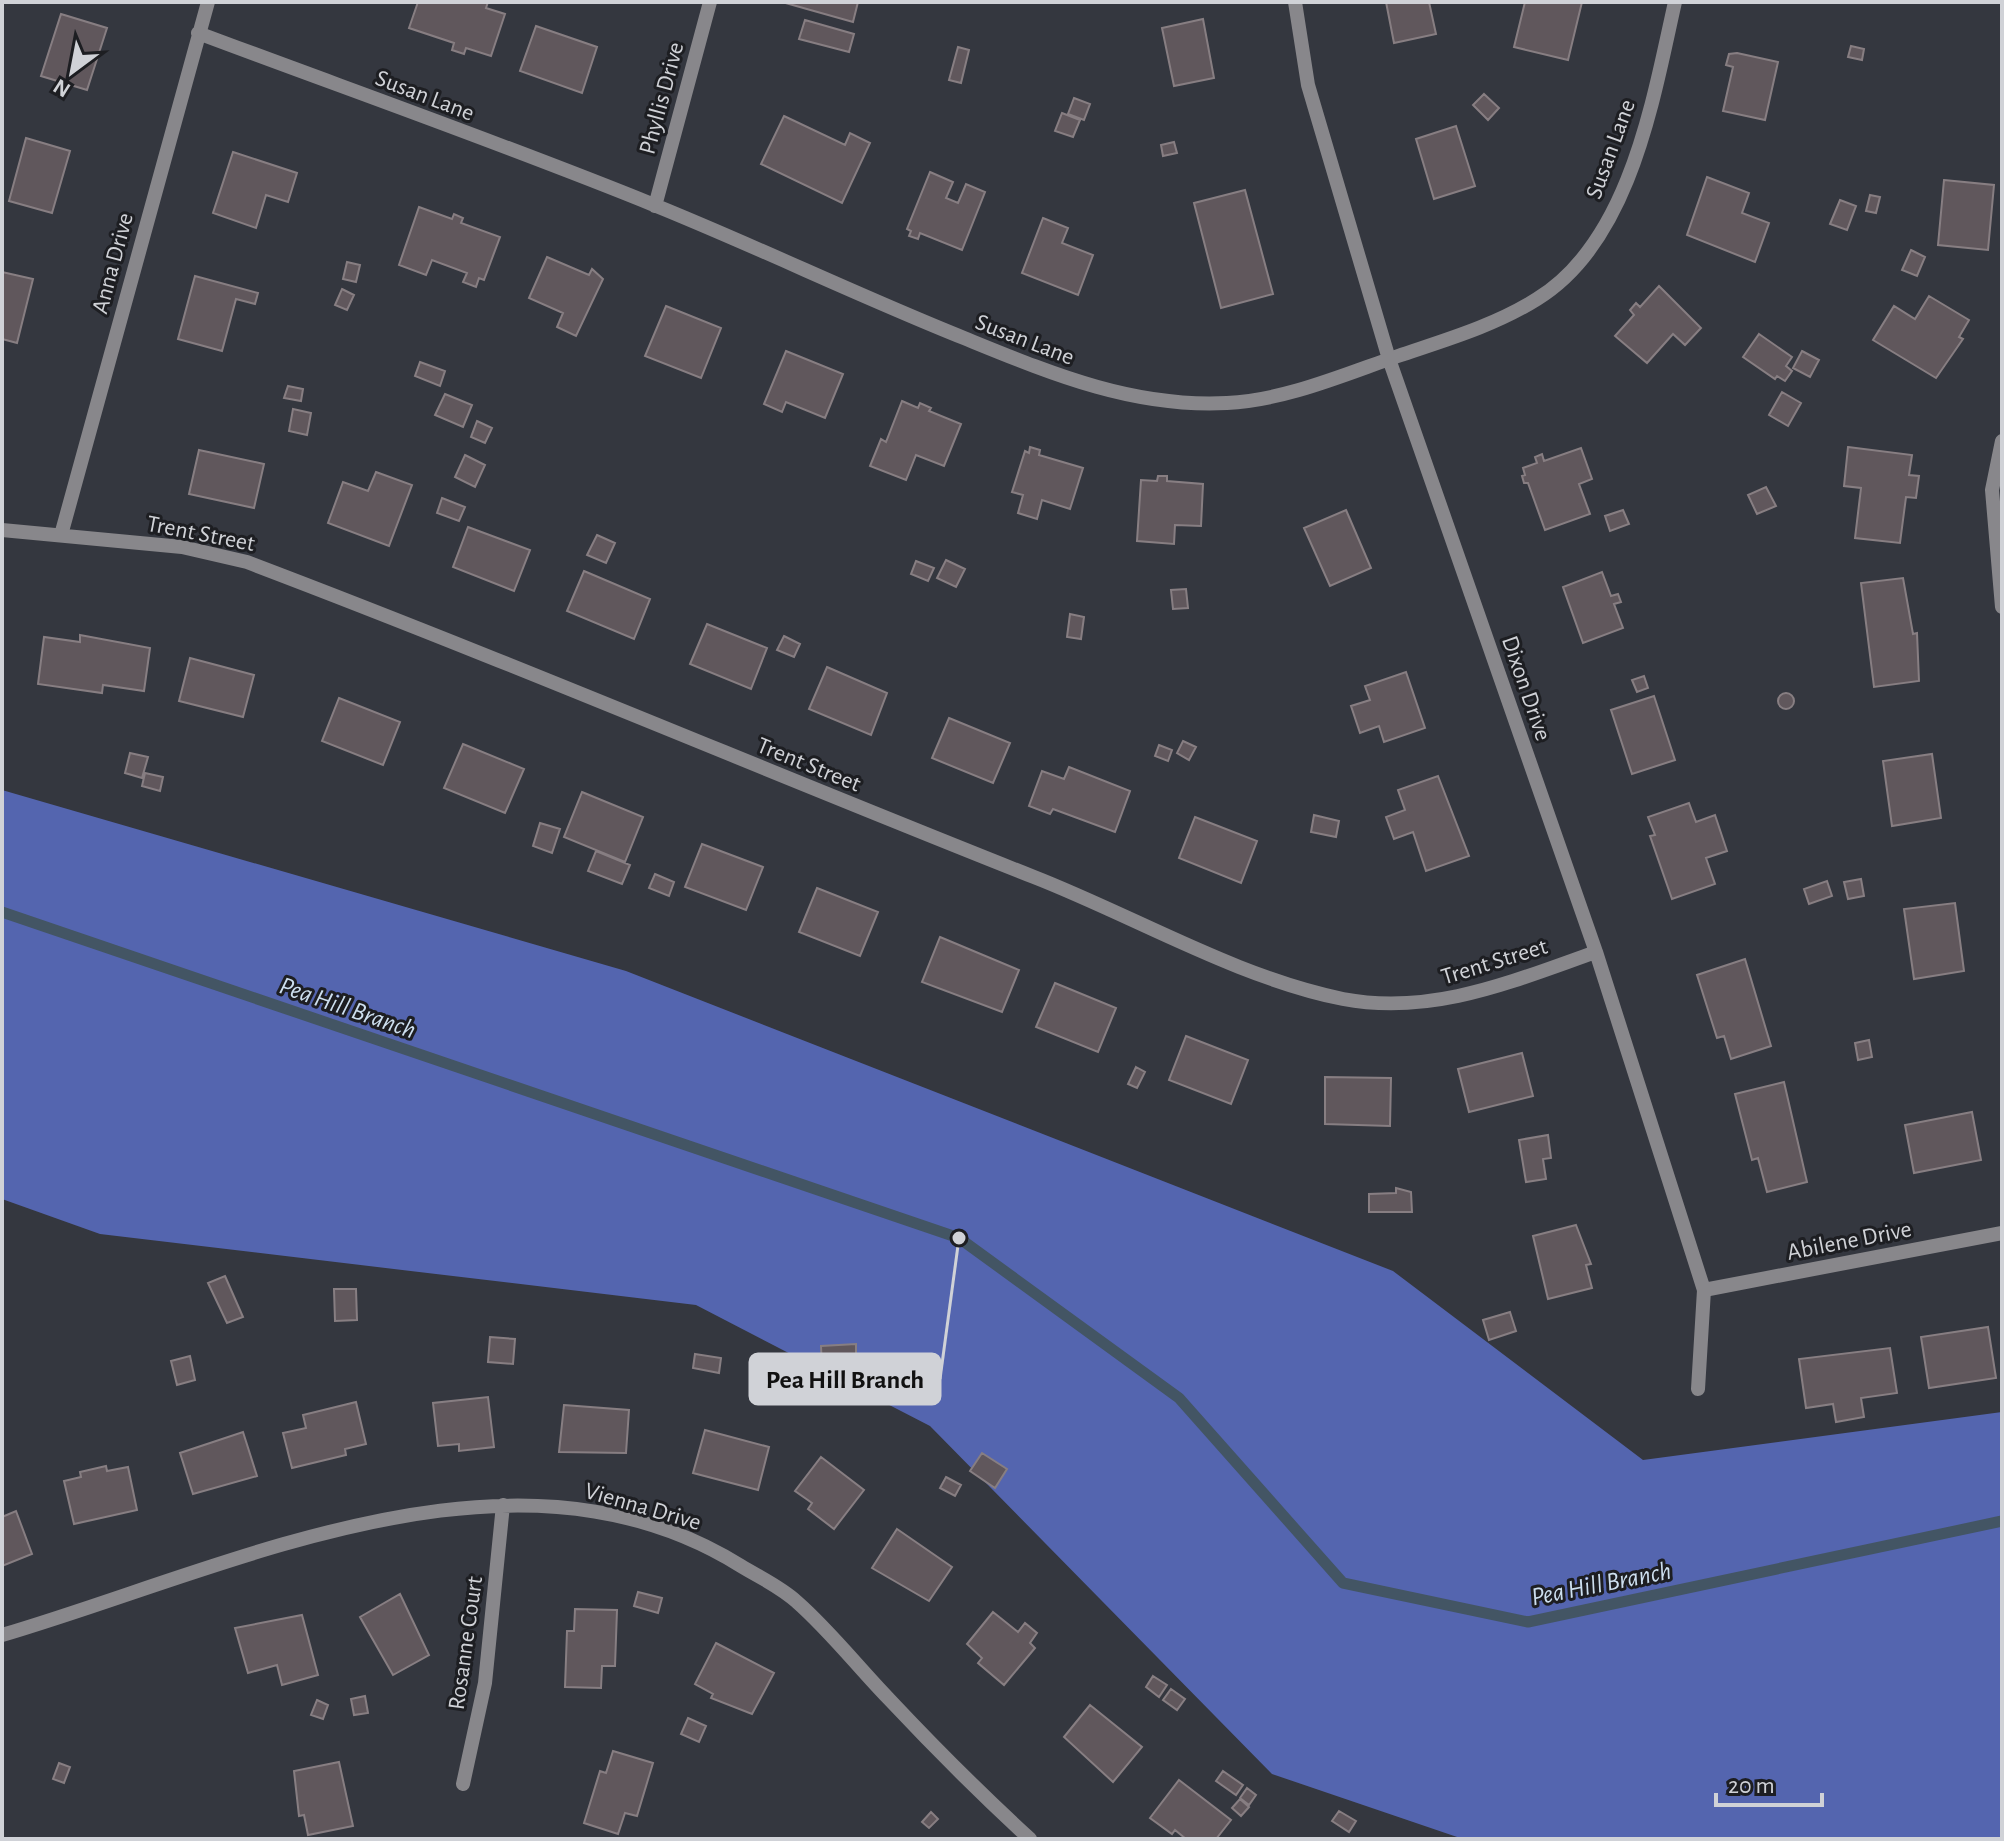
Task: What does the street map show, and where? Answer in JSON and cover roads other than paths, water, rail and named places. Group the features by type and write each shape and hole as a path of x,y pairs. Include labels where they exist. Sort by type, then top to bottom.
{"street":[{"name":"Anna Drive","path":"61,535 208,2"},
{"name":"Phyllis Drive","path":"655,206 710,2"},
{"name":"Dixon Drive","path":"1295,2 1308,85 1389,359 1596,952 1704,1290 1698,1389"},
{"name":"Susan Lane","path":"198,33 655,206 904,314 1068,380 1123,395 1175,404 1233,403 1305,388 1500,319 1541,297 1572,270 1618,204 1644,135 1675,2"},
{"path":"2002,441 1992,490 2002,607"},
{"name":"Trent Street","path":"2,530 182,547 247,562 1097,902 1248,969 1343,999 1415,1004 1462,997 1596,952"},
{"name":"Abilene Drive","path":"1704,1290 2002,1233"},
{"name":"Vienna Drive","path":"2,1635 225,1559 403,1517 503,1505 578,1508 682,1535 727,1557 796,1600 970,1783 1030,1839"},
{"name":"Rosanne Court","path":"463,1784 485,1683 503,1505"}],"waterway":[{"name":"Pea Hill Branch","path":"2,912 959,1238 1179,1398 1343,1583 1528,1622 2002,1521"}],"place":[{"name":"Pea Hill Branch","path":"959,1238"}]}
